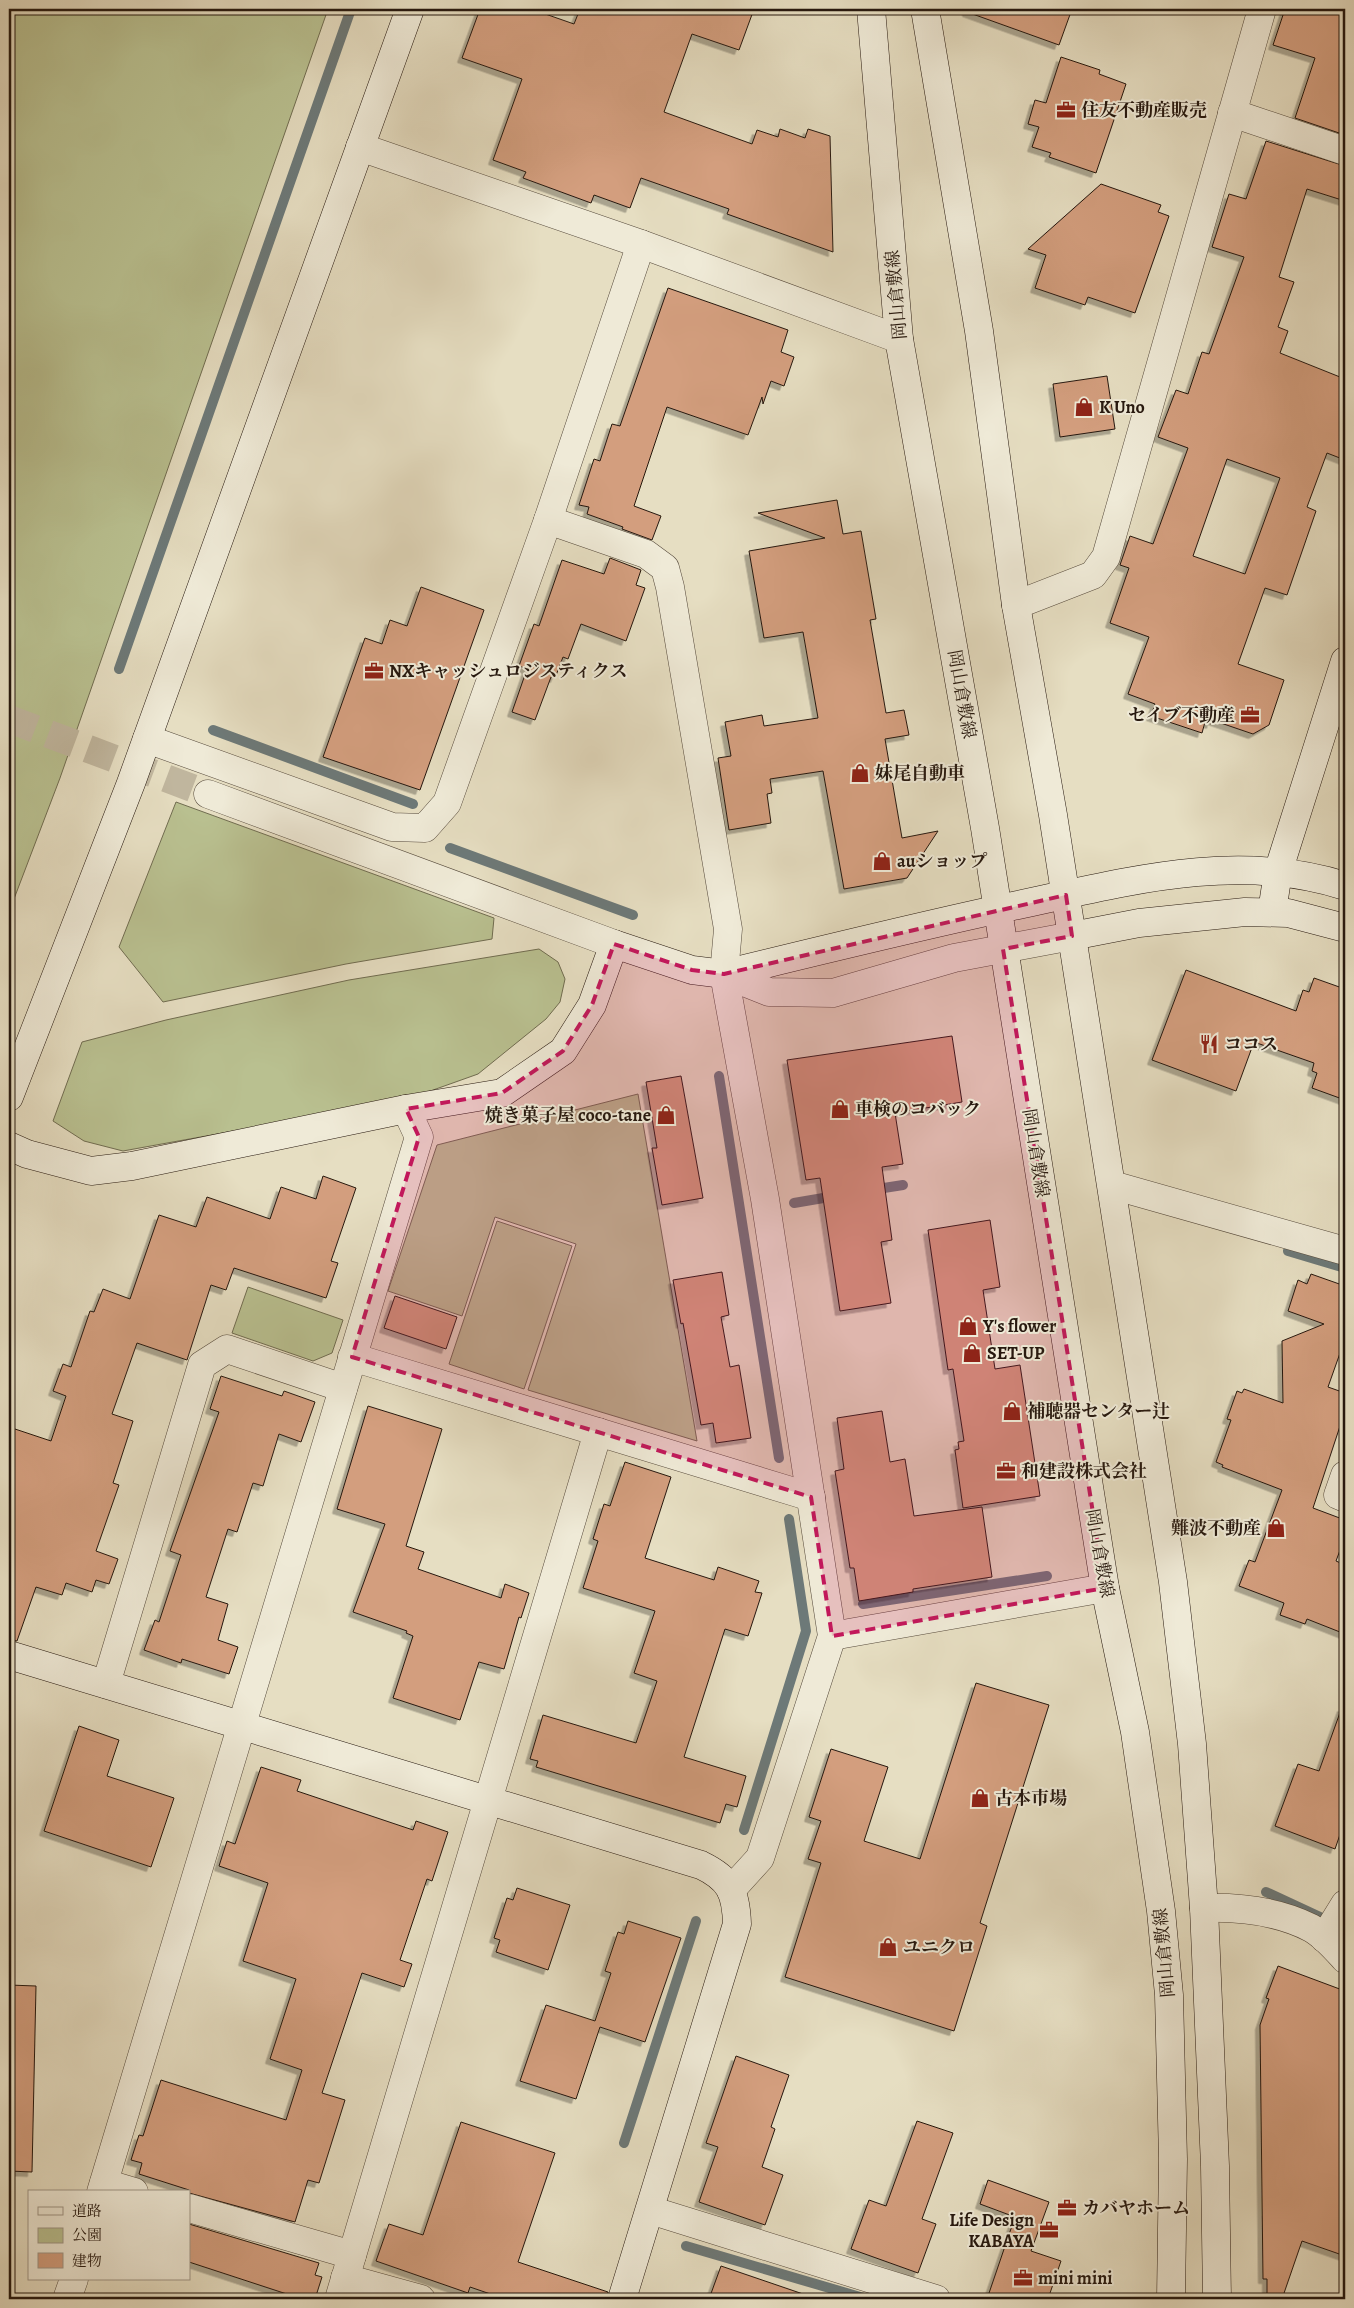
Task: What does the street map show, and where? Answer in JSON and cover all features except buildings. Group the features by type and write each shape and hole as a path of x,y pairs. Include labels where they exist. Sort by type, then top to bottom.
{"street":[{"path":"9,1097 146,739 410,9"},
{"name":"岡山倉敷線","path":"871,9 899,339 985,828 1105,1588 1135,1732 1161,1911 1169,1994 1173,2159 1171,2299"},
{"path":"925,9 979,331 1016,605 1054,815 1173,1582 1192,1744 1204,1908 1215,2166 1217,2299"},
{"path":"1016,605 1093,575 1106,556 1262,9"},
{"path":"1232,113 1345,151"},
{"path":"360,146 641,244 899,339"},
{"path":"146,739 392,827 426,828 447,803 548,520 641,244"},
{"path":"548,520 646,554 664,568 670,587 728,929 724,974 765,1200 832,1636 760,1858 731,1890"},
{"path":"1272,912 1278,872 1345,661"},
{"path":"208,794 614,944 692,970 724,974 769,992 833,993 954,958 1148,922 1246,912 1272,912 1312,918 1345,928"},
{"path":"724,974 997,909 1132,880 1206,871 1278,872 1300,874 1345,886"},
{"path":"9,1146 27,1154 91,1171 132,1166 406,1110 502,1093 563,1051 592,1005 614,944"},
{"path":"121,2190 102,2187 419,1137 406,1110"},
{"path":"1112,1185 1345,1251"},
{"path":"106,1684 202,1365 227,1349 343,1388"},
{"path":"352,1357 811,1497"},
{"path":"345,2278 598,1432"},
{"path":"1345,1475 1338,1495 1345,1498"},
{"path":"832,1636 1105,1588"},
{"path":"9,1654 242,1724 488,1802 701,1865 718,1873 731,1890 736,1905 737,1924 622,2299"},
{"path":"1204,1908 1238,1907 1255,1910 1311,1928 1335,1922 1345,1959"},
{"path":"190,2208 345,2278 421,2299"},
{"path":"650,2210 936,2299"},
{"path":"67,2299 74,2280"}],"highlighted area":[{"path":"1066,895 1072,936 1003,949 1105,1588 832,1636 811,1497 352,1357 419,1137 406,1109 502,1093 563,1051 592,1005 614,944 692,970 724,974"}],"green space":[{"path":"9,9 328,9 60,778 9,912"},
{"path":"176,802 494,918 492,939 346,964 163,1002 119,947"},
{"path":"539,949 558,962 565,979 560,1002 546,1019 478,1074 405,1100 123,1151 84,1141 53,1121 82,1042 166,1020 349,980"},
{"path":"638,1094 697,1441 528,1390 576,1244 495,1217 462,1316 388,1291 437,1145"},
{"path":"497,1221 572,1246 524,1389 449,1364"},
{"path":"248,1287 343,1320 332,1353 313,1361 232,1333"}],"waterway":[{"path":"119,669 351,9"},
{"path":"213,730 413,804"},
{"path":"450,848 633,915"},
{"path":"719,1076 779,1458"},
{"path":"871,1190 903,1185"},
{"path":"794,1203 835,1196"},
{"path":"1288,1251 1345,1268"},
{"path":"744,1830 806,1631 789,1519"},
{"path":"863,1604 1047,1576"},
{"path":"1266,1892 1333,1923"},
{"path":"624,2143 696,1921"},
{"path":"686,2246 867,2299"}],"tunnel":[{"path":"9,719 208,794"}],"place":[{"name":"住友不動産販売","path":"1066,110"},
{"name":"K Uno","path":"1084,407"},
{"name":"NXキャッシュロジスティクス","path":"374,671"},
{"name":"セイブ不動産","path":"1250,715"},
{"name":"妹尾自動車","path":"860,773"},
{"name":"auショップ","path":"882,861"},
{"name":"ココス","path":"1209,1044"},
{"name":"車検のコバック","path":"840,1109"},
{"name":"焼き菓子屋 coco-tane","path":"666,1115"},
{"name":"Y's flower","path":"968,1326"},
{"name":"SET-UP","path":"972,1353"},
{"name":"補聴器センター辻","path":"1012,1411"},
{"name":"和建設株式会社","path":"1006,1471"},
{"name":"難波不動産","path":"1276,1528"},
{"name":"古本市場","path":"980,1798"},
{"name":"ユニクロ","path":"888,1947"},
{"name":"カバヤホーム","path":"1067,2208"},
{"name":"Life Design KABAYA","path":"1049,2230"},
{"name":"mini mini","path":"1023,2278"}]}
